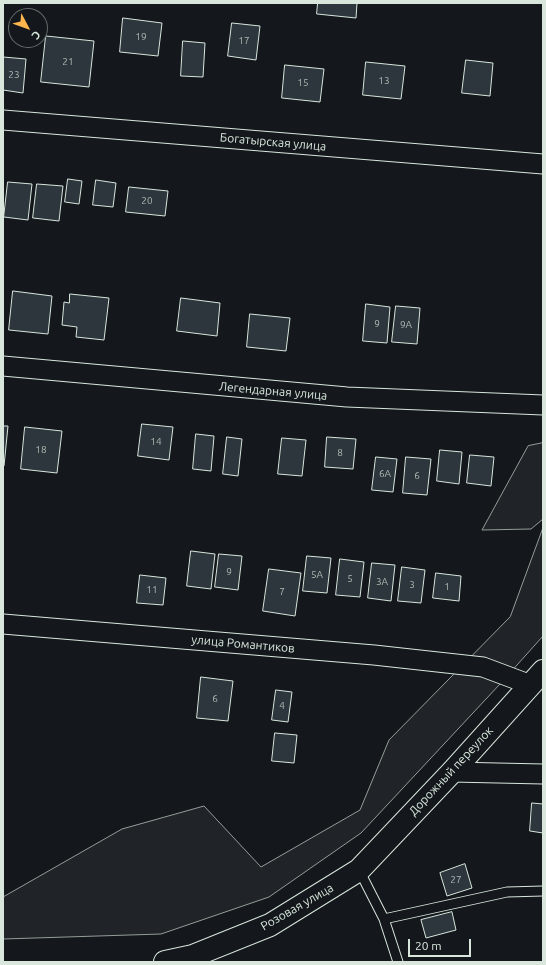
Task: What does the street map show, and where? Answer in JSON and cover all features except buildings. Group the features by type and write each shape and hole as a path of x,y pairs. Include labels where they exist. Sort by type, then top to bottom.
{"main road":[{"name":"Дорожный переулок","path":"359,870 452,772 537,678"},
{"name":"Розовая улица","path":"165,962 194,959 270,925 359,870"}],"street":[{"name":"Богатырская улица","path":"3,120 543,164"},
{"name":"Легендарная улица","path":"3,366 347,398 543,404"},
{"name":"улица Романтиков","path":"3,624 374,655 483,667 537,678"},
{"path":"452,772 543,774"}],"lane":[{"path":"359,870 384,919 398,962"},
{"path":"384,919 507,892 543,891"}],"shaded area":[{"path":"543,443 543,519 531,529 482,530 528,446"},
{"path":"543,528 543,636 361,833 269,897 161,934 3,939 3,897 122,829 204,806 261,867 360,810 389,740 510,617"}]}
